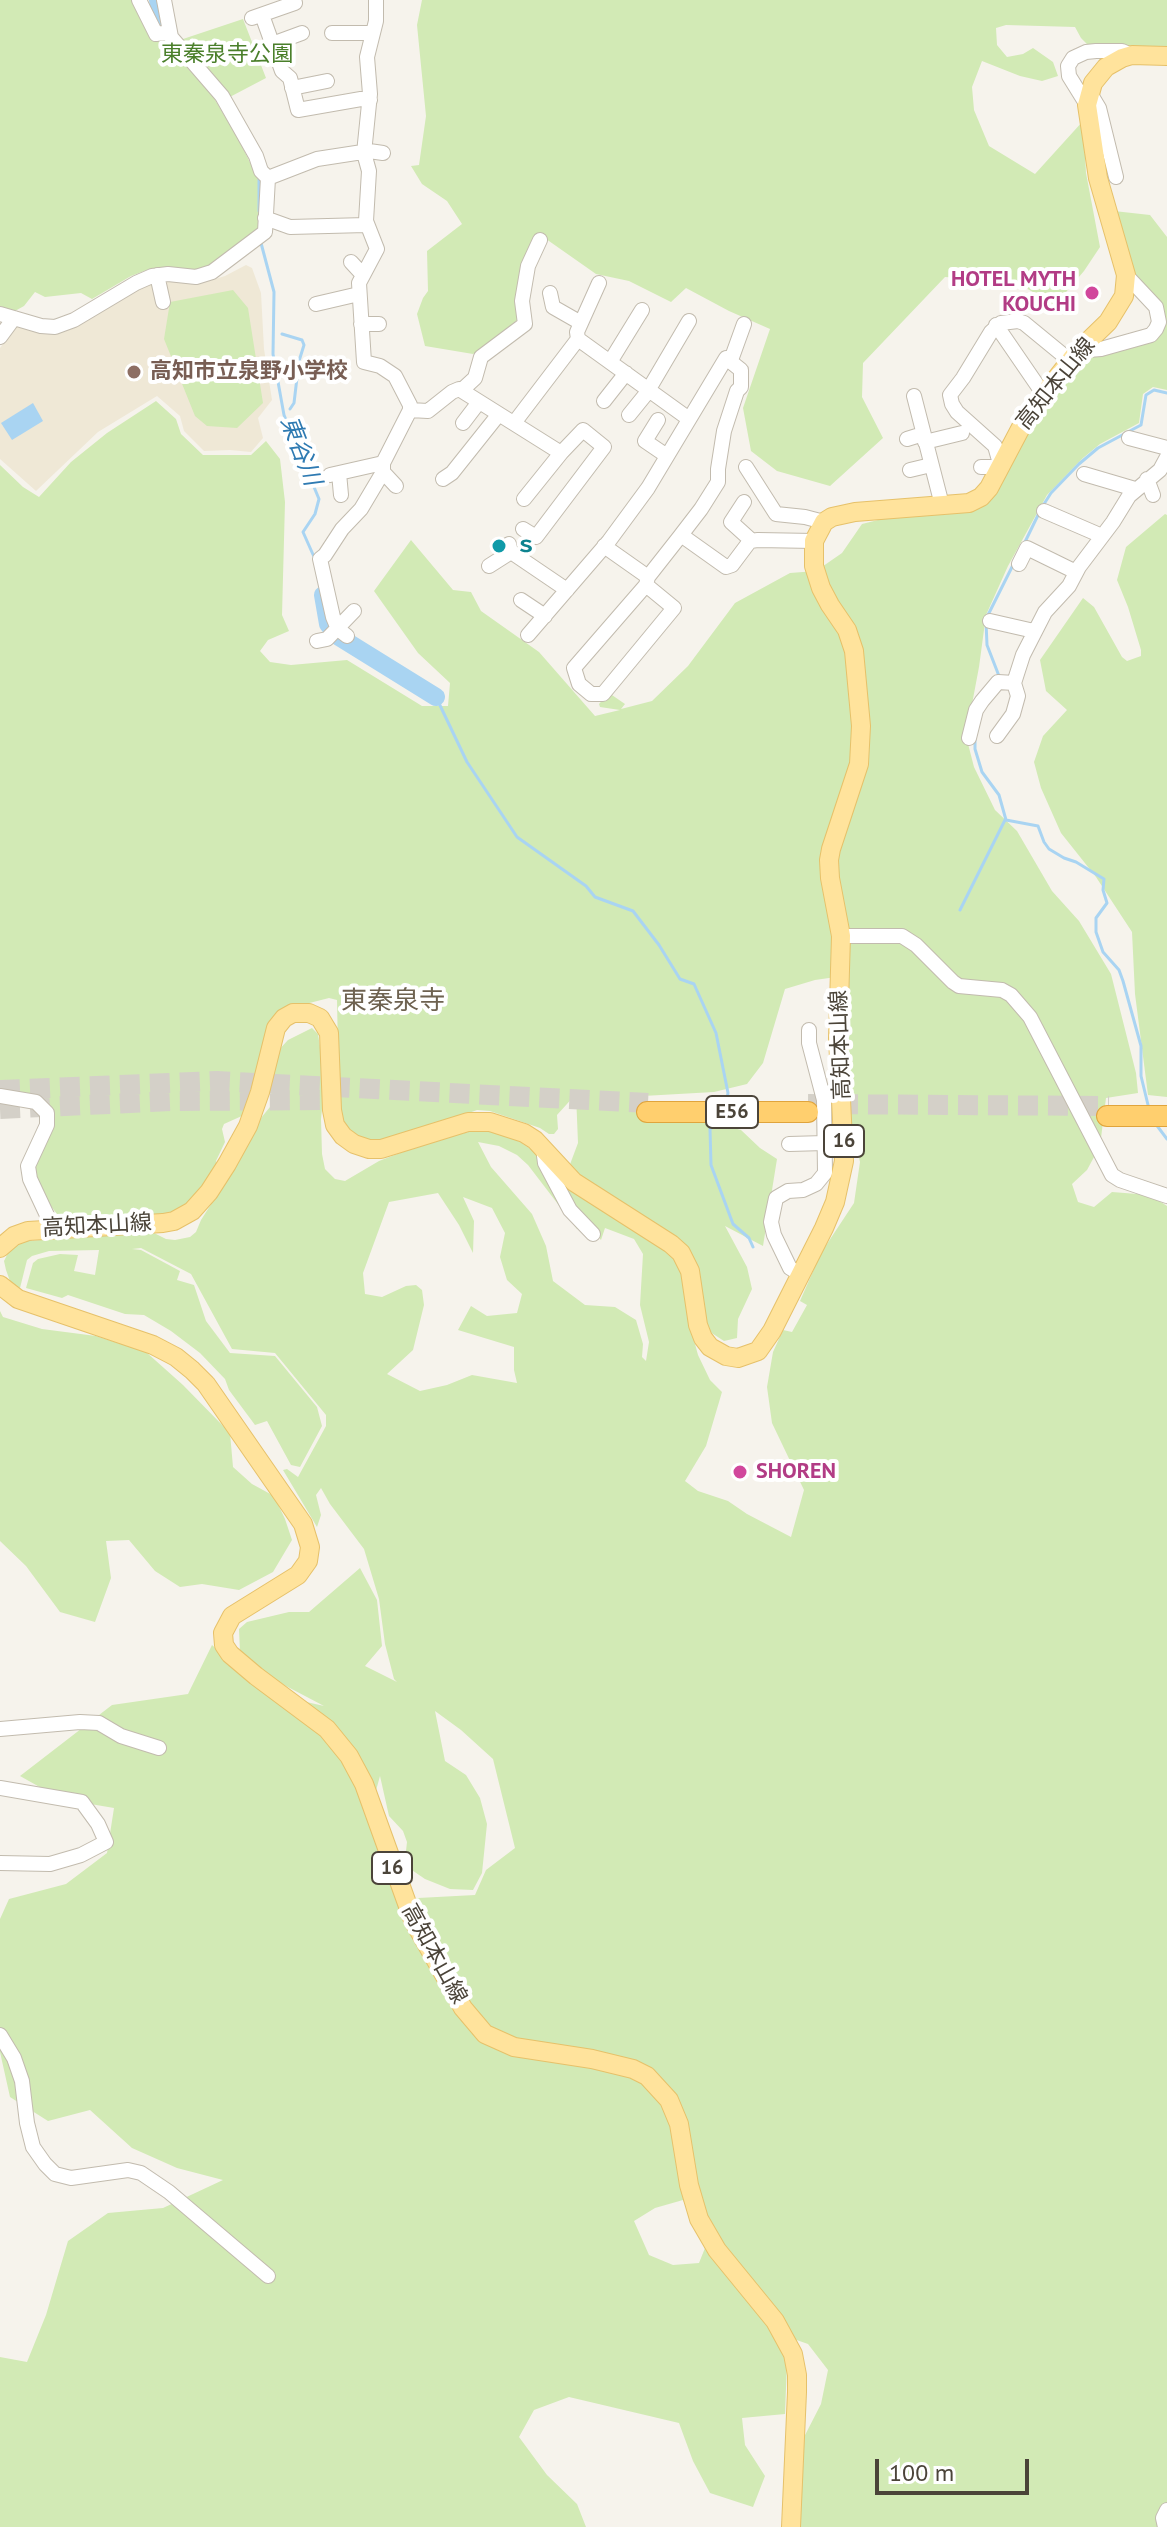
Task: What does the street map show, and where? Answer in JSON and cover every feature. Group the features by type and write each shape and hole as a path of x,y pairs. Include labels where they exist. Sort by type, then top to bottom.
{"highway":[{"path":"1167,1105 1108,1111 1167,1116"},
{"name":"E56","path":"656,1107 804,1108"}],"main road":[{"path":"1126,275 1098,178 1089,99 1099,72 1114,62 1132,55 1167,56"},
{"name":"高知本山線","path":"824,522 855,512 969,503 981,497 1001,467 1020,426 1078,352 1119,307 1124,296 1126,275"},
{"path":"814,541 824,522"},
{"name":"高知本山線","path":"0,1248 7,1240 21,1233 53,1228 163,1223 192,1211 209,1192 248,1126 276,1028 284,1018 302,1012 320,1018 329,1033 332,1110 335,1125 343,1136 354,1144 381,1149 468,1122 481,1121 514,1128 543,1147 574,1182 681,1253 690,1271 701,1334 710,1347 726,1356 738,1358 758,1351 835,1202 844,1161 838,1038 841,936 829,860 859,764 861,726 854,651 847,630 821,588 814,566 814,541"},
{"name":"高知本山線","path":"0,1285 18,1299 153,1345 176,1357 206,1384 303,1524 310,1547 308,1561 298,1575 232,1616 223,1633 224,1645 247,1669 327,1729 349,1756 371,1802 413,1920 463,2008 485,2034 514,2047 633,2069 647,2076 669,2100 679,2124 689,2185 699,2219 717,2250 775,2321 793,2354 797,2392 791,2527"}],"street":[{"path":"139,0 156,34 165,33"},
{"path":"0,337 7,316 49,328 61,326 136,283 157,275 196,277 212,272 263,235 268,178 261,171 256,156 222,96 165,33 164,0"},
{"path":"354,611 333,635 320,559 361,509 410,410 395,376 380,366 364,362 359,283 377,249 366,225 369,171 364,153 370,100 367,57 376,21 376,0"},
{"path":"295,3 257,16 282,71 290,78 298,110 370,100"},
{"path":"272,44 302,33"},
{"path":"332,33 373,33"},
{"path":"1116,177 1099,108 1069,76 1068,66 1073,58 1086,52 1122,51 1132,55"},
{"path":"292,88 327,81"},
{"path":"268,178 317,159 383,153"},
{"path":"265,218 290,227 366,225"},
{"path":"410,410 428,411 452,392 462,390 475,378 481,357 525,324 522,301 528,266 540,240"},
{"path":"351,262 363,275"},
{"path":"157,275 163,302"},
{"path":"981,467 1001,467 995,446 957,412 950,395 996,325 1013,321 1024,323 1063,355 1101,349 1151,335 1159,322 1156,307 1126,275"},
{"path":"514,423 578,339 577,332 599,283"},
{"path":"550,293 553,307 581,323"},
{"path":"316,304 359,294"},
{"path":"610,362 642,310"},
{"path":"629,415 689,321"},
{"path":"361,324 379,324"},
{"path":"731,360 744,324"},
{"path":"996,325 1044,395"},
{"path":"578,339 689,419"},
{"path":"528,635 604,546 648,488 724,359 731,360 741,370 741,387 726,421 718,482 647,581 574,668 579,684 591,694 603,694 674,608 647,581 604,546"},
{"path":"604,401 626,373"},
{"path":"462,390 561,453"},
{"path":"914,396 942,505"},
{"path":"463,423 479,402"},
{"path":"443,479 452,473 499,414"},
{"path":"658,420 645,441 667,456"},
{"path":"523,529 536,537 604,447 583,430 524,499"},
{"path":"907,439 962,433"},
{"path":"1129,438 1167,448"},
{"path":"969,738 979,705 1005,682 1045,612 1069,586 1141,484 1160,470 1167,457"},
{"path":"910,470 931,465"},
{"path":"341,495 334,474 383,467"},
{"path":"383,467 396,486"},
{"path":"746,467 765,506 776,514 824,522"},
{"path":"1084,474 1141,484 1153,495"},
{"path":"744,502 731,522 752,541"},
{"path":"1044,511 1102,536"},
{"path":"681,535 726,567 732,565 744,546 752,541 814,541"},
{"path":"489,566 510,548 567,590"},
{"path":"1019,564 1027,548 1076,572"},
{"path":"521,600 545,616"},
{"path":"990,621 1034,631"},
{"path":"997,736 1013,714 1018,696 1005,682"},
{"path":"841,936 902,936 916,945 959,986 1002,990 1011,995 1030,1017 1112,1175 1167,1196"},
{"path":"800,1274 790,1268 771,1222 776,1198 788,1191 809,1188 825,1173 824,1100 809,1043 809,1030"},
{"path":"0,1096 36,1102 47,1113 47,1125 28,1166 30,1179 53,1228"},
{"path":"789,1144 825,1143"},
{"path":"543,1147 545,1163 570,1210 593,1234"},
{"path":"0,1729 99,1723 121,1736 159,1748"},
{"path":"0,1788 82,1802 98,1824 106,1842 81,1855 50,1864 0,1863"},
{"path":"0,2035 14,2058 22,2081 33,2147 55,2174 71,2178 128,2170 141,2173 169,2192 268,2276"},
{"path":"1165,2527 1163,2518 1167,2510"}],"shaded area":[{"name":"高知市立泉野小学校","path":"246,265 252,268 261,293 264,349 272,400 258,418 263,438 251,452 204,451 184,431 180,416 157,396 98,432 36,491 0,459 0,348 17,325 55,333 141,286 167,279 202,283"}],"green space":[{"path":"0,0 134,0 166,45 211,93 240,142 260,183 258,232 205,268 152,268 131,276 92,299 81,293 45,297 35,292 24,306 15,311 0,306"},
{"path":"422,0 1167,0 1167,47 1091,48 1075,27 1006,25 996,28 997,45 1007,57 1033,48 1053,62 1058,76 1042,81 982,61 972,87 974,110 989,146 1035,174 1083,121 1086,173 1100,247 1055,305 1026,288 994,280 945,277 863,363 862,397 883,438 830,486 777,471 751,451 743,408 770,329 686,288 671,302 629,281 596,274 539,234 519,294 517,320 489,345 473,354 425,346 417,314 428,291 427,251 462,224 447,201 422,184 411,166 419,165 426,116 417,25"},
{"name":"東秦泉寺公園","path":"243,19 266,78 226,99 180,40"},
{"path":"1114,211 1150,215 1167,237 1167,390 1153,387 1143,394 1139,423 1100,444 1047,495 1008,566 986,615 966,736 974,767 995,810 1017,831 1052,891 1079,921 1111,974 1136,1073 1138,1093 1106,1098 1100,1146 1087,1170 1072,1184 1078,1202 1094,1207 1112,1192 1150,1195 1167,1206 1167,2527 792,2527 802,2441 821,2404 828,2370 808,2344 788,2337 785,2414 742,2418 745,2445 765,2476 753,2507 710,2493 693,2461 679,2423 569,2397 534,2410 519,2437 547,2475 577,2504 586,2527 0,2527 0,2357 27,2362 46,2315 68,2241 108,2213 163,2208 223,2180 177,2168 132,2148 90,2110 48,2121 10,2097 0,2052 0,1919 9,1899 66,1884 107,1853 114,1808 61,1799 20,1776 112,1705 188,1694 212,1645 230,1661 302,1701 324,1706 251,1664 240,1652 239,1629 247,1622 289,1612 309,1612 360,1568 377,1600 382,1646 365,1666 397,1682 385,1644 379,1599 364,1549 321,1488 316,1495 321,1515 317,1527 283,1470 287,1469 298,1477 326,1426 326,1415 275,1353 232,1349 191,1274 141,1248 132,1249 141,1250 180,1271 177,1280 194,1285 206,1321 230,1353 275,1356 317,1407 322,1426 300,1467 291,1465 267,1421 255,1425 229,1390 225,1379 200,1353 171,1331 144,1315 125,1314 68,1295 62,1298 26,1288 33,1263 60,1254 78,1255 74,1271 95,1275 99,1250 49,1251 32,1256 27,1260 20,1288 11,1284 6,1270 4,1261 9,1251 16,1244 27,1241 152,1232 166,1239 190,1237 236,1165 256,1124 270,1107 276,1053 288,1040 312,1028 318,1034 325,1079 322,1154 325,1169 335,1179 345,1181 379,1161 426,1143 472,1131 497,1132 514,1138 535,1152 579,1224 577,1229 517,1155 499,1146 478,1142 491,1167 532,1214 546,1246 553,1281 585,1305 615,1307 636,1320 643,1344 642,1357 646,1361 649,1342 640,1305 643,1254 634,1239 605,1228 601,1240 575,1212 550,1167 674,1256 683,1278 689,1322 698,1355 710,1380 722,1392 706,1446 685,1481 698,1491 728,1501 791,1537 804,1490 772,1423 767,1387 773,1352 783,1330 792,1332 807,1305 800,1301 821,1253 854,1203 860,1162 846,1080 851,1004 843,976 785,989 763,1063 747,1084 714,1092 643,1096 642,1121 713,1122 741,1130 777,1159 763,1246 725,1226 747,1267 752,1289 738,1319 737,1338 724,1341 707,1330 698,1271 580,1180 569,1167 578,1143 576,1094 557,1115 558,1129 554,1134 490,1111 477,1110 373,1143 352,1135 344,1122 339,1103 337,1000 329,998 282,1010 271,1019 244,1115 224,1124 225,1142 216,1161 217,1169 181,1210 159,1217 62,1221 37,1187 34,1175 40,1150 52,1132 55,1119 48,1103 41,1095 0,1089 0,465 23,487 39,497 71,462 107,433 156,401 176,419 181,434 203,455 251,455 266,441 280,459 285,502 282,615 289,631 268,640 260,651 270,662 291,665 347,660 422,706 448,706 450,683 418,653 374,591 411,540 453,590 471,592 481,611 539,652 595,716 620,710 600,707 599,704 609,693 625,704 621,709 652,701 688,666 735,603 790,573 816,571 842,553 862,524 894,516 964,512 981,508 992,495 1020,439 1083,359 1162,326 1134,280","holes":["438,1193 473,1253 474,1221 463,1197 492,1208 505,1233 500,1257 507,1280 522,1294 517,1313 487,1316 471,1306 458,1330 514,1347 517,1383 472,1375 420,1391 387,1374 413,1350 424,1305 422,1290 416,1285 382,1297 365,1294 363,1273 389,1202","435,1711 493,1759 515,1848 486,1870 475,1895 399,1899 372,1805 380,1776 389,1816 403,1831 407,1842 400,1862 425,1879 450,1889 473,1890 482,1873 487,1824 480,1798 466,1775 445,1761","683,2200 705,2248 699,2263 673,2265 649,2255 634,2221 655,2208"]},
{"path":"233,290 248,308 263,403 237,428 207,426 195,416 164,339 170,302"},
{"path":"1165,514 1167,1097 1148,1095 1135,994 1132,932 1096,877 1061,833 1041,788 1034,762 1043,736 1067,710 1046,691 1040,660 1083,598 1094,607 1122,657 1127,661 1141,656 1117,580 1126,547"},
{"path":"0,1311 3,1317 42,1329 96,1336 146,1352 183,1385 230,1433 233,1467 252,1484 274,1496 292,1540 273,1572 239,1590 202,1584 180,1587 155,1571 129,1540 106,1541 111,1578 95,1622 60,1612 26,1566 0,1541"}],"water":[{"path":"33,403 43,421 12,440 1,423"}],"waterway":[{"name":"東谷川","path":"158,0 162,26 174,47"},
{"name":"東谷川","path":"259,179 259,211"},
{"name":"東谷川","path":"261,243 274,292 273,354 284,415 319,499 315,514 303,532 315,559"},
{"path":"282,334 302,340 304,345 294,403 290,409"},
{"path":"1044,504 1051,493 1098,448 1141,425 1146,395 1154,390 1167,393"},
{"path":"1024,544 1040,511"},
{"path":"988,615 1013,565"},
{"name":"東谷川","path":"323,595 328,624 336,635 436,697"},
{"path":"986,622 987,645 999,676"},
{"path":"436,697 467,762 517,837 586,886 595,897 633,911 680,979 694,984 716,1033 728,1093 726,1104"},
{"path":"975,740 982,772 999,795 1006,820 1038,826 1049,849 1104,879 1107,903 1096,918 1096,932 1103,952 1119,970 1123,981 1141,1046 1141,1076 1149,1109"},
{"path":"960,910 1005,820"},
{"path":"721,1122 710,1129 711,1165 733,1224 749,1238 753,1247"},
{"path":"1155,1123 1167,1139"}],"tunnel":[{"path":"0,1090 217,1081 648,1103"},
{"path":"0,1109 172,1101 331,1100"},
{"path":"808,1104 1109,1106"}],"place":[{"name":"HOTEL MYTH KOUCHI","path":"1092,293"},
{"name":"高知市立泉野小学校","path":"134,372"},
{"name":"ｓ","path":"499,546"},
{"name":"SHOREN","path":"740,1472"}],"district":[{"name":"東秦泉寺","path":"393,1002"}]}
